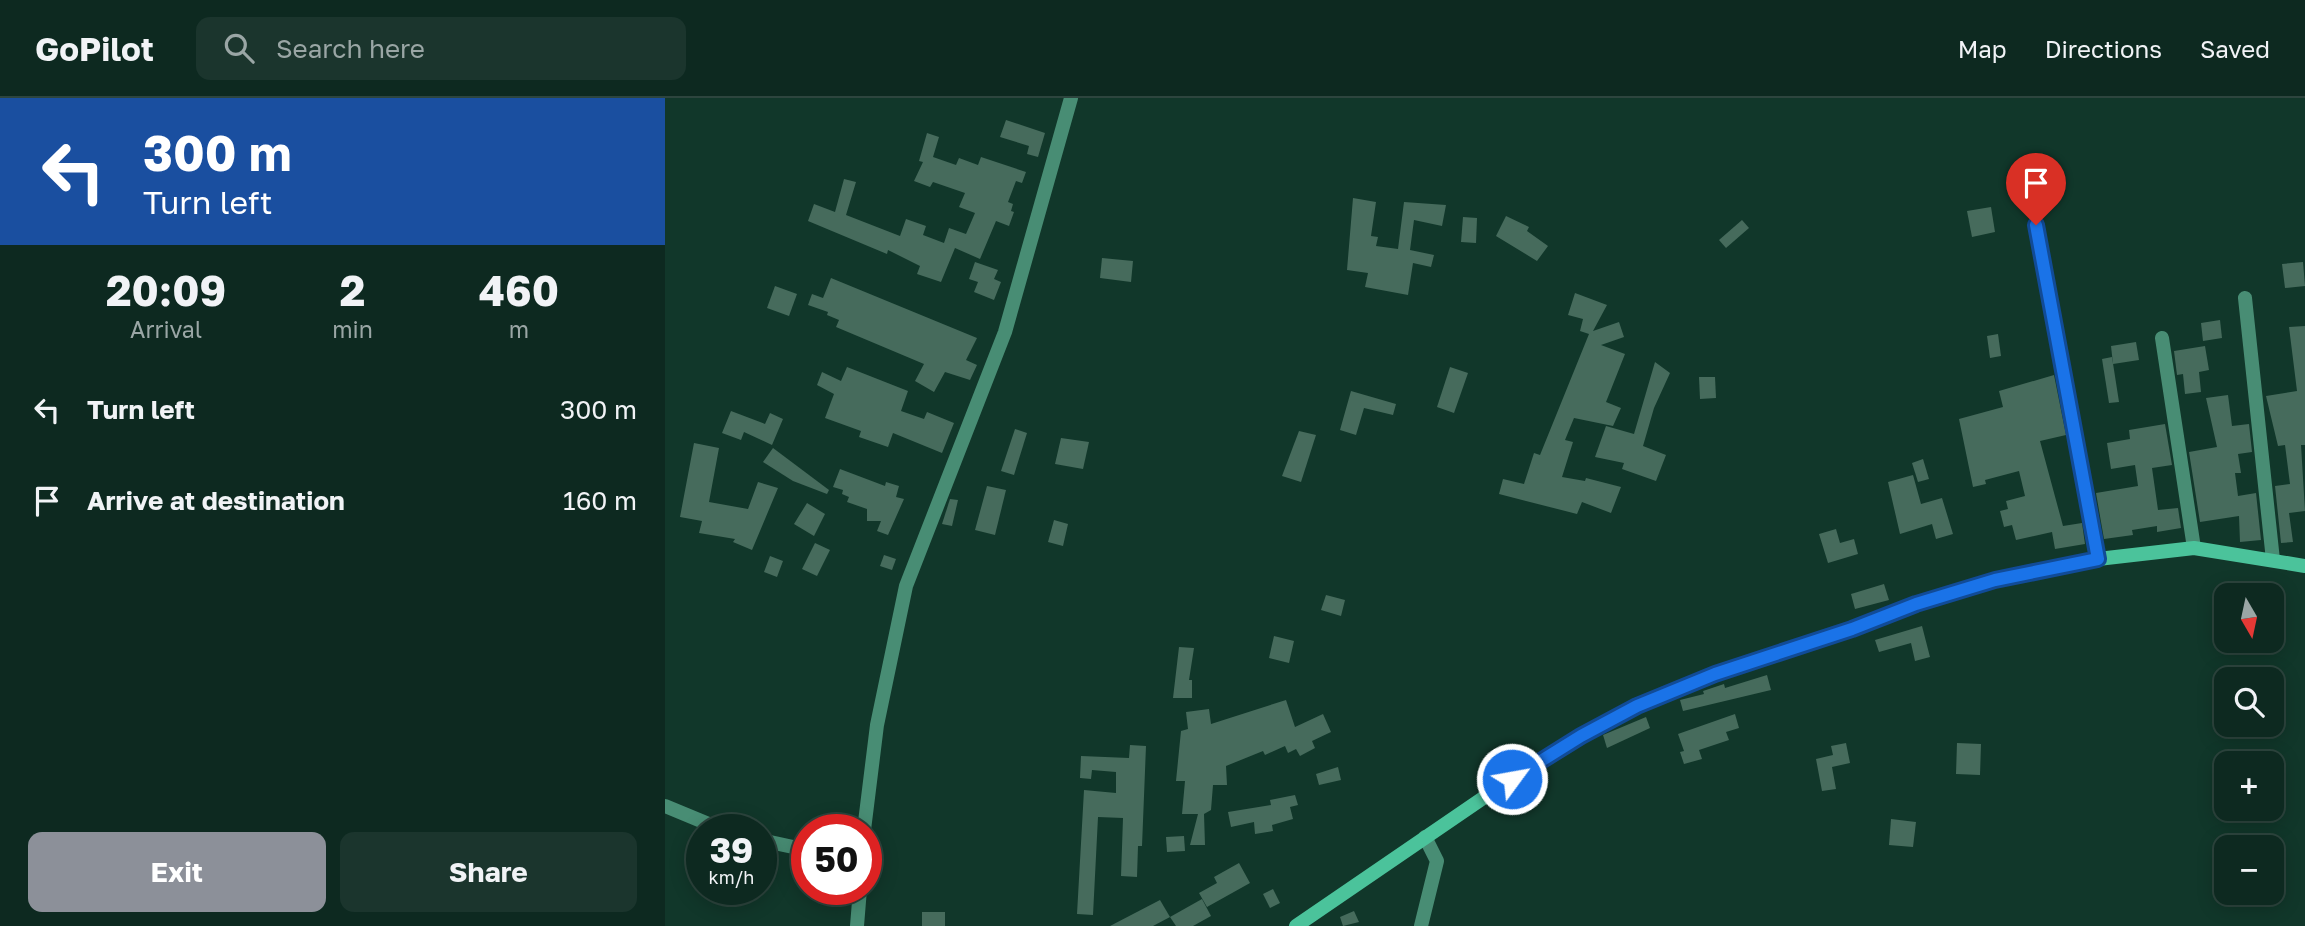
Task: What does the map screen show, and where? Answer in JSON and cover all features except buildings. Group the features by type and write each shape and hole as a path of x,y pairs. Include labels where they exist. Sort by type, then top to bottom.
{"main road":[{"path":"1296,926 1425,837 1581,736 1637,706 1715,674 1852,629 1916,604 1995,580 2098,559 2195,548 2305,566"}],"street":[{"path":"866,814 877,725 906,586 1005,332 1071,98"},
{"path":"2036,225 2098,559"},
{"path":"2245,298 2273,560"},
{"path":"2162,338 2195,548"},
{"path":"665,806 686,815"},
{"path":"1421,926 1437,861 1425,837"},
{"path":"857,926 859,905"}],"route":[{"path":"1512,779 1581,736 1637,706 1715,674 1852,629 1916,604 1995,580 2098,559 2036,225"}]}
